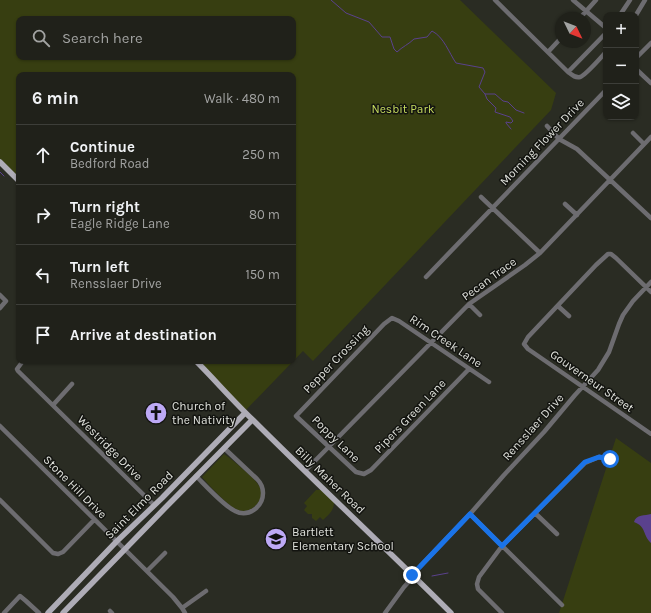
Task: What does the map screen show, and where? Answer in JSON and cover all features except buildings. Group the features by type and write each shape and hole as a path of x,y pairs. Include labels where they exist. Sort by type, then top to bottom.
{"main road":[{"path":"0,162 16,177"},
{"name":"Billy Maher Road","path":"199,364 252,420 451,613"},
{"name":"Saint Elmo Road","path":"48,613 116,542 195,465 245,413"},
{"name":"Saint Elmo Road","path":"64,613 252,420"},
{"path":"214,445 222,450"},
{"path":"195,465 201,471"}],"street":[{"path":"495,0 568,72 576,77 584,75 603,55"},
{"path":"573,0 603,25"},
{"path":"586,11 596,0"},
{"path":"622,12 630,0"},
{"path":"638,12 645,0"},
{"path":"568,72 603,36"},
{"path":"639,55 651,43"},
{"path":"548,52 555,44"},
{"path":"639,72 651,83"},
{"name":"Morning Flower Drive","path":"426,277 603,93"},
{"path":"547,126 559,139 577,149 651,218"},
{"path":"633,133 644,144"},
{"name":"Pecan Trace","path":"305,472 469,304 540,253 651,137"},
{"path":"480,197 540,253"},
{"path":"565,204 577,215"},
{"path":"646,213 651,208"},
{"path":"568,316 558,306 602,258 609,253 651,292"},
{"name":"Rensslaer Drive","path":"385,613 413,576 544,432 604,362 623,315 633,301 651,282"},
{"path":"0,295 6,301 0,308"},
{"path":"469,304 480,315"},
{"name":"Gouverneur Street","path":"558,306 524,344 528,349 651,434"},
{"name":"Rim Creek Lane","path":"392,318 399,321 489,382"},
{"name":"Pepper Crossing","path":"296,416 384,324 392,318"},
{"name":"Westridge Drive","path":"20,364 17,369 18,371 154,505"},
{"name":"Pipers Green Lane","path":"364,474 371,470 469,369"},
{"path":"53,405 72,384"},
{"name":"Poppy Lane","path":"296,416 356,472 364,474"},
{"name":"Stone Hill Drive","path":"0,426 175,599 185,613"},
{"path":"196,476 234,511 246,513 258,507 263,496 262,485 258,479 222,450"},
{"path":"502,613 474,584 502,546 585,462 599,457 610,459"},
{"path":"0,500 53,553 58,556 94,520"},
{"path":"535,513 557,534"},
{"path":"470,514 562,605"},
{"path":"147,571 165,553"},
{"path":"182,608 206,591"},
{"path":"0,611 3,613 20,596 39,613"}],"green space":[{"name":"Nesbit Park","path":"0,0 460,0 556,93 551,110 313,361 303,351 296,358 296,72 16,72 16,180 0,164"},
{"name":"Nesbit Park","path":"198,364 290,364 244,412"},
{"path":"616,438 651,463 651,613 559,613"},
{"path":"224,454 249,475 260,487 261,496 259,501 251,509 242,511 234,508 202,477"},
{"path":"316,490 321,490 334,502 333,508 329,514 323,520 320,517 316,521 312,518 312,514 308,514 304,510 307,506 304,503"}],"shaded area":[{"path":"651,514 651,543 646,537 641,526 634,522 639,516"}],"waterway":[{"path":"331,0 346,13 369,22 382,37 390,37 394,49 397,52 414,39 427,37 432,31 440,37 456,63 483,68 485,72 479,87 485,94 495,94 503,101 508,102 516,110 524,113"},
{"path":"485,94 487,99 496,108 495,112 510,117 513,121 511,123 506,122 511,129"},
{"path":"0,172 4,176"},
{"path":"432,576 448,573"}],"place":[{"name":"Church of the Nativity","path":"156,413"},
{"name":"Bartlett Elementary School","path":"276,539"}],"route":[{"path":"412,575 470,514 502,546 585,462 599,457 610,459"}]}
